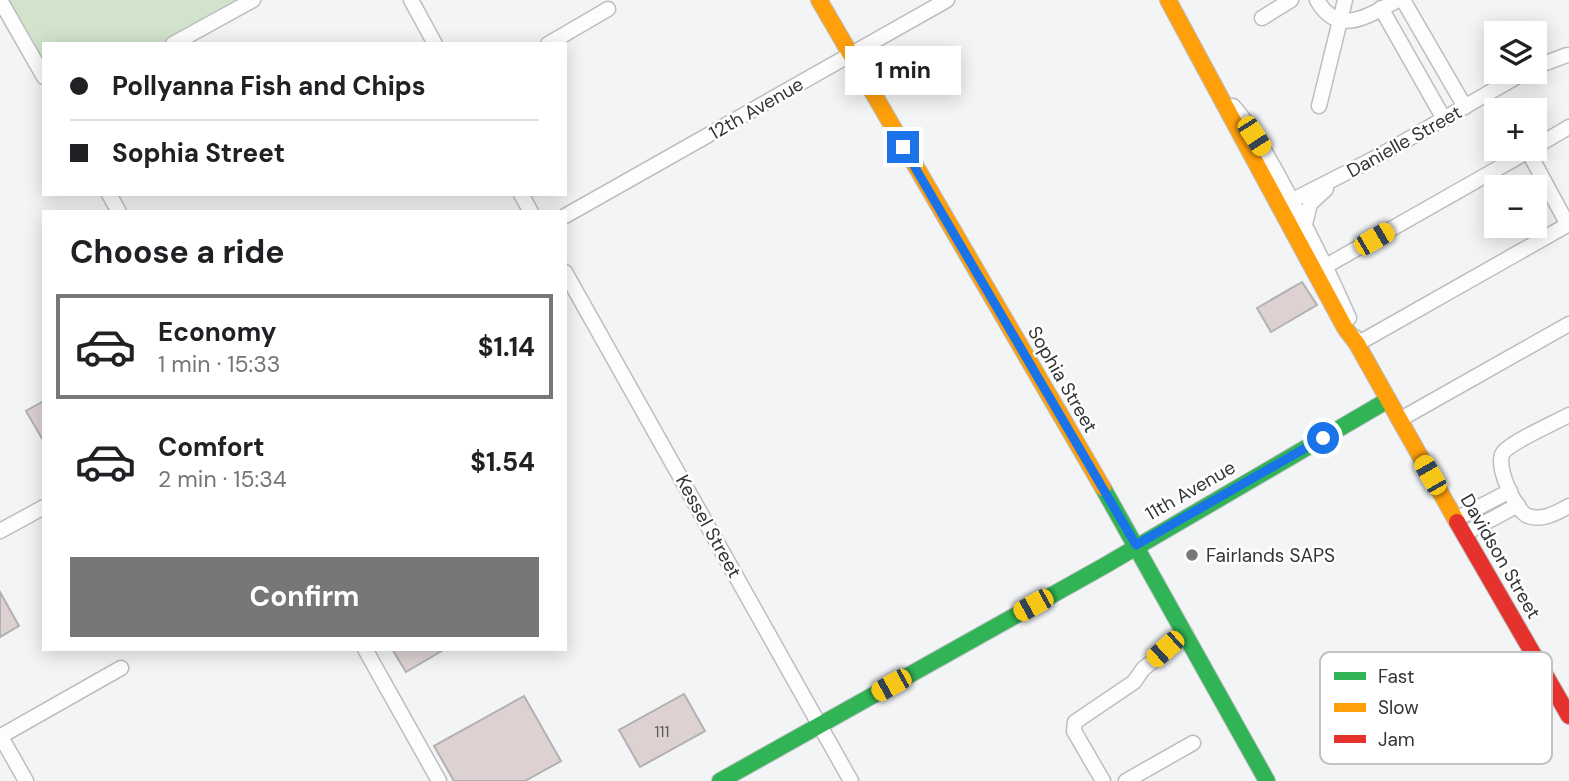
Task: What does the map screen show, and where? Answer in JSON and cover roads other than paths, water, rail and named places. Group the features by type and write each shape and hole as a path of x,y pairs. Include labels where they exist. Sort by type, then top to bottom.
{"street":[{"path":"177,42 253,0"},
{"path":"411,0 435,42"},
{"name":"Sophia Street","path":"819,0 1136,545 1267,781"},
{"name":"12th Avenue","path":"567,215 947,0"},
{"name":"Davidson Street","path":"1168,0 1286,204 1345,328 1357,344 1532,652"},
{"path":"1262,18 1291,0"},
{"path":"1318,0 1326,13 1340,21 1360,18 1398,0"},
{"path":"1318,106 1345,0"},
{"path":"1403,0 1465,107"},
{"path":"0,1 42,74"},
{"path":"1381,8 1444,119"},
{"path":"551,42 608,9"},
{"path":"1547,63 1568,55"},
{"name":"Danielle Street","path":"1286,204 1377,157 1504,84"},
{"path":"1547,140 1569,127"},
{"path":"1305,224 1310,204 1319,194 1377,157"},
{"path":"1326,266 1511,161"},
{"path":"1357,344 1569,224 1538,161"},
{"name":"Davidson Street","path":"1286,204 1305,224 1352,324 1357,344"},
{"name":"Kessel Street","path":"567,276 851,781"},
{"path":"1399,420 1569,324"},
{"name":"11th Avenue","path":"720,781 1104,566 1388,400"},
{"path":"1569,415 1507,448 1502,454 1503,476 1527,516 1554,515 1569,506"},
{"path":"1460,526 1510,491"},
{"path":"1460,526 1518,505"},
{"path":"0,531 42,507"},
{"path":"1103,781 1074,731 1075,722 1134,682 1143,669 1186,634"},
{"path":"366,651 439,781"},
{"path":"26,781 0,735 121,668"},
{"name":"Davidson Street","path":"1552,686 1568,714"},
{"path":"1126,781 1193,743"}],"place":[{"name":"Fairlands SAPS","path":"1192,555"}]}
